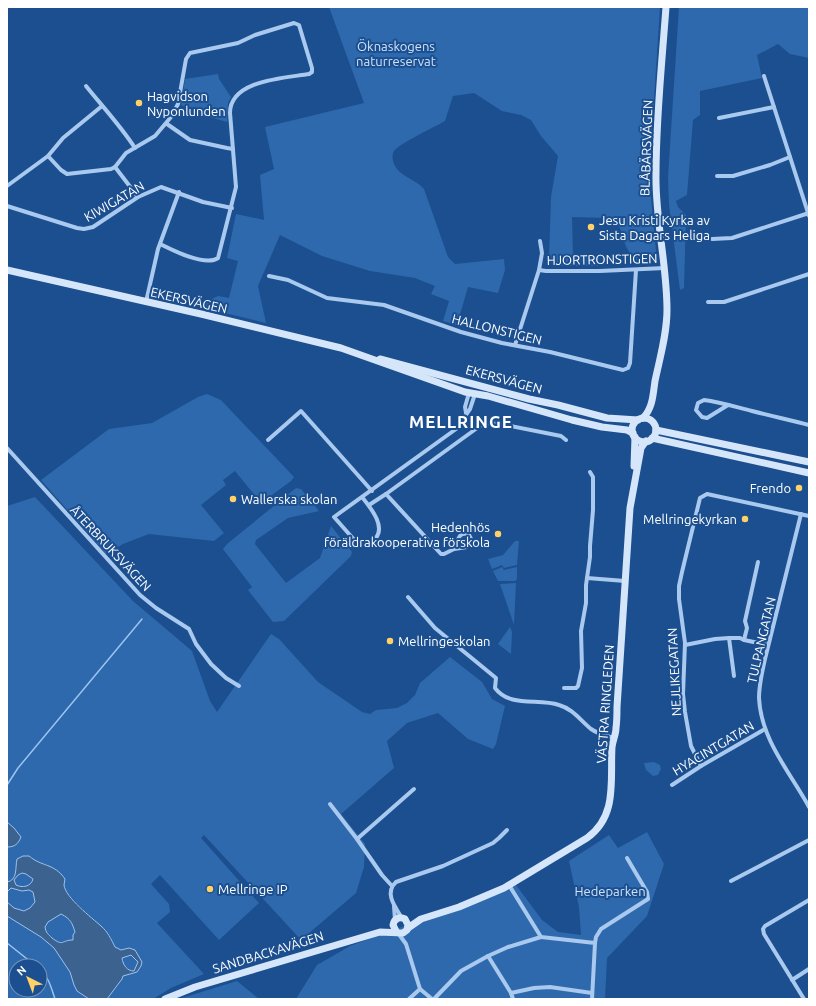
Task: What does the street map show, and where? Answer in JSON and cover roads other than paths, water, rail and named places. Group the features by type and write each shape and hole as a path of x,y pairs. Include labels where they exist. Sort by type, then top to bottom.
{"street":[{"name":"BLÅBÄRSVÄGEN","path":"655,427 651,407 664,346 667,310 665,268 657,211 656,179 666,7"},
{"path":"48,156 61,170 67,174 111,169 115,167 126,152 155,136 167,124 173,115 178,104 186,59 190,53 238,43 255,35 294,23 298,24 300,26 312,72 309,74 257,83 237,96 232,104 230,110 236,188 219,256 216,260 189,258 160,244"},
{"path":"712,240 732,238 809,214 764,76"},
{"path":"86,86 122,128 135,148"},
{"path":"7,186 48,156 64,138 102,106"},
{"path":"719,118 774,107"},
{"path":"167,124 190,140 233,148"},
{"path":"717,176 733,176 770,165 790,157"},
{"path":"115,167 138,198"},
{"name":"KIWIGATAN","path":"7,206 84,229 96,225 138,198 161,187 179,192 203,202 232,208"},
{"path":"146,302 160,244 179,192"},
{"path":"515,345 539,270 542,253 540,241"},
{"name":"HJORTRONSTIGEN","path":"539,270 593,271 665,268"},
{"name":"EKERSVÄGEN","path":"7,270 341,348 452,388 503,400 572,420 602,427 627,430 634,435"},
{"name":"HALLONSTIGEN","path":"269,276 288,280 327,298 384,305 461,332 623,370 628,368 630,363 636,270"},
{"path":"708,302 724,302 809,274"},
{"name":"EKERSVÄGEN","path":"365,356 391,361 528,399 607,418 641,419"},
{"path":"362,497 377,517 378,533 374,539 361,545 357,543 334,517 456,429 470,409 475,384"},
{"path":"728,405 707,418 702,417 696,410 698,403 704,400 728,405 809,425"},
{"name":"BLÅBÄRSVÄGEN","path":"641,419 651,407"},
{"path":"268,440 301,411 372,491"},
{"path":"809,462 655,427 649,419 641,419 632,427 634,435 641,441 649,440 809,473"},
{"path":"369,505 484,423 500,424 561,436 566,440"},
{"path":"649,440 655,427"},
{"name":"VÄSTRA RINGLEDEN","path":"634,435 636,466"},
{"name":"VÄSTRA RINGLEDEN","path":"509,885 581,842 596,831 603,822 608,810 612,774 612,745 617,728 625,581 632,496 636,466 641,448 649,440"},
{"name":"ÅTERBRUKSVÄGEN","path":"7,448 140,595 156,608 189,629 196,644 210,664 226,678 239,686"},
{"path":"564,688 576,688 580,682 582,655 581,631 586,603 586,584 590,557 593,510 593,477 590,472"},
{"path":"386,494 441,554 449,553 454,549 469,546 472,541 471,537 467,534 461,534 454,549"},
{"name":"NEJLIKEGATAN","path":"701,766 691,746 683,694 685,644 679,598 679,586 700,498 707,494 809,516"},
{"name":"TULPANGATAN","path":"801,514 768,645 759,693 761,714 765,729 774,749 809,807"},
{"path":"744,640 746,628 745,620 758,562"},
{"path":"588,578 625,581"},
{"path":"408,597 435,628 496,678 495,688 503,696 512,700 560,705 577,715 595,732 614,738"},
{"path":"729,638 734,676"},
{"path":"685,644 715,639 740,638 768,645"},
{"name":"HYACINTGATAN","path":"672,785 701,766 765,729"},
{"path":"357,839 414,789"},
{"path":"330,804 382,875 392,886"},
{"path":"399,920 390,892 392,886 396,882 443,866 493,842 507,830"},
{"path":"731,881 809,840"},
{"path":"592,999 596,937 601,929 648,899 648,892 627,858"},
{"path":"399,920 421,919 459,907 509,885 541,937"},
{"path":"804,999 764,934 763,929 765,926 809,900"},
{"path":"394,906 399,920"},
{"path":"397,932 403,933 421,919"},
{"path":"399,920 393,928 406,944 420,989 433,999 461,971 508,947 541,937 595,943"},
{"path":"399,920 408,923 406,944"},
{"name":"SANDBACKAVÄGEN","path":"165,999 200,985 380,932 399,920"},
{"name":"SANDBACKAVÄGEN","path":"380,932 397,932"},
{"path":"488,956 511,993 512,999"},
{"path":"792,980 809,969"},
{"path":"511,993 550,986 592,993"},
{"path":"409,999 420,989"}],"waterway":[{"path":"7,785 18,768 142,619"},
{"path":"7,943 26,958"},
{"path":"48,979 55,999"}],"place":[{"name":"Hagvidson Nyponlunden","path":"139,103"},
{"name":"Jesu Kristi Kyrka av Sista Dagars Heliga","path":"591,227"},
{"name":"Frendo","path":"799,488"},
{"name":"Wallerska skolan","path":"233,499"},
{"name":"Mellringekyrkan","path":"745,519"},
{"name":"Hedenhös föräldrakooperativa förskola","path":"498,534"},
{"name":"Mellringeskolan","path":"390,641"},
{"name":"Mellringe IP","path":"210,889"}],"district":[{"name":"MELLRINGE","path":"461,422"}],"park label":[{"name":"Öknaskogens naturreservat","path":"396,54"},
{"name":"Hedeparken","path":"610,891"}]}
